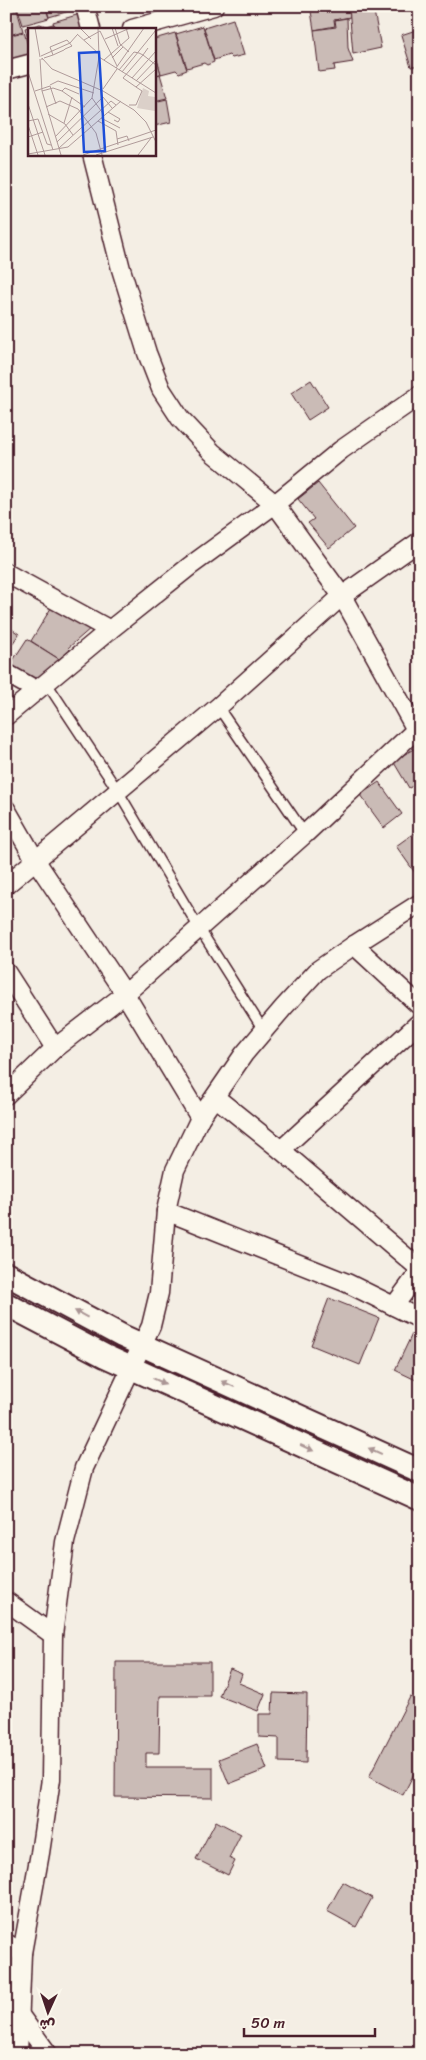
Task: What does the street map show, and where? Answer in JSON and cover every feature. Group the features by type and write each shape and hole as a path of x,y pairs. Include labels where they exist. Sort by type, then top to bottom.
{"street":[{"path":"84,6 91,28"},
{"path":"136,28 214,6"},
{"path":"6,70 28,64"},
{"path":"6,1095 55,1048 125,994 418,731 342,596 275,504 212,452 180,418 161,389 147,353 121,269 92,155"},
{"path":"6,716 190,566 275,504 341,450 420,395"},
{"path":"6,885 36,862 218,707 342,596 420,541"},
{"path":"6,573 110,630"},
{"path":"6,673 41,686"},
{"path":"6,809 36,862 125,994 200,1118"},
{"path":"18,2054 22,1953 51,1779 53,1635 65,1542 84,1468 151,1326 159,1293 166,1211 175,1170 200,1118 244,1054 318,970 420,903"},
{"path":"354,945 420,1006"},
{"path":"6,972 55,1048"},
{"path":"281,1150 420,1022"},
{"path":"215,1097 281,1150 420,1270 394,1306"},
{"path":"166,1211 347,1283 420,1318"},
{"path":"6,1274 142,1345 420,1471"},
{"path":"6,1304 105,1356 420,1499"},
{"path":"6,1601 53,1635"},
{"path":"6,1943 22,1953"},
{"path":"20,2014 48,2054"}],"lane":[{"path":"41,686 118,792 199,928 264,1031"},
{"path":"218,707 305,834"}],"building":[{"path":"6,6 16,6 23,31 6,36"},
{"path":"17,6 45,6 49,18 23,25"},
{"path":"46,6 75,6 76,9 49,17"},
{"path":"314,6 349,6 350,17 334,20 335,26 314,30 311,11 314,11"},
{"path":"373,6 381,48 353,54 349,7"},
{"path":"80,14 84,28 55,28 53,22"},
{"path":"347,18 348,48 353,62 334,65 335,70 319,72 314,30 336,27 335,20"},
{"path":"233,19 244,55 232,58 229,55 214,60 204,28"},
{"path":"40,24 46,26 53,24 54,28 28,28 28,39 25,28"},
{"path":"203,26 214,62 187,68 176,34"},
{"path":"416,30 420,42 420,66 411,67 401,35"},
{"path":"24,32 28,46 28,57 6,64 6,36"},
{"path":"175,33 187,70 179,73 176,70 161,74 155,53 155,39"},
{"path":"155,53 161,74 155,75"},
{"path":"160,74 167,98 155,101 155,76"},
{"path":"167,99 171,122 155,126 155,102"},
{"path":"311,380 328,407 308,420 291,393"},
{"path":"318,483 354,528 329,548 308,523 314,519 298,499"},
{"path":"51,608 91,628 68,648 70,650 59,659 31,641"},
{"path":"6,625 19,634 6,653"},
{"path":"27,639 62,661 33,683 8,668"},
{"path":"417,747 420,752 420,782 409,788 393,761"},
{"path":"379,782 402,814 384,828 360,795"},
{"path":"414,833 420,841 420,876 418,877 396,846"},
{"path":"329,1298 379,1318 360,1365 311,1345"},
{"path":"413,1332 420,1336 420,1382 395,1370"},
{"path":"116,1662 210,1662 210,1696 160,1696 159,1753 146,1753 146,1767 213,1767 213,1798 115,1797"},
{"path":"230,1669 242,1674 239,1683 265,1694 258,1711 219,1696"},
{"path":"273,1693 307,1694 306,1763 279,1762 279,1738 259,1737 259,1714 272,1714"},
{"path":"410,1697 420,1701 420,1762 403,1795 369,1777"},
{"path":"257,1744 267,1769 229,1784 219,1759"},
{"path":"216,1821 241,1834 229,1858 235,1861 228,1875 196,1859"},
{"path":"343,1882 372,1898 356,1927 327,1911"},
{"path":"12,1990 17,2009 6,2013 6,1992"}]}
